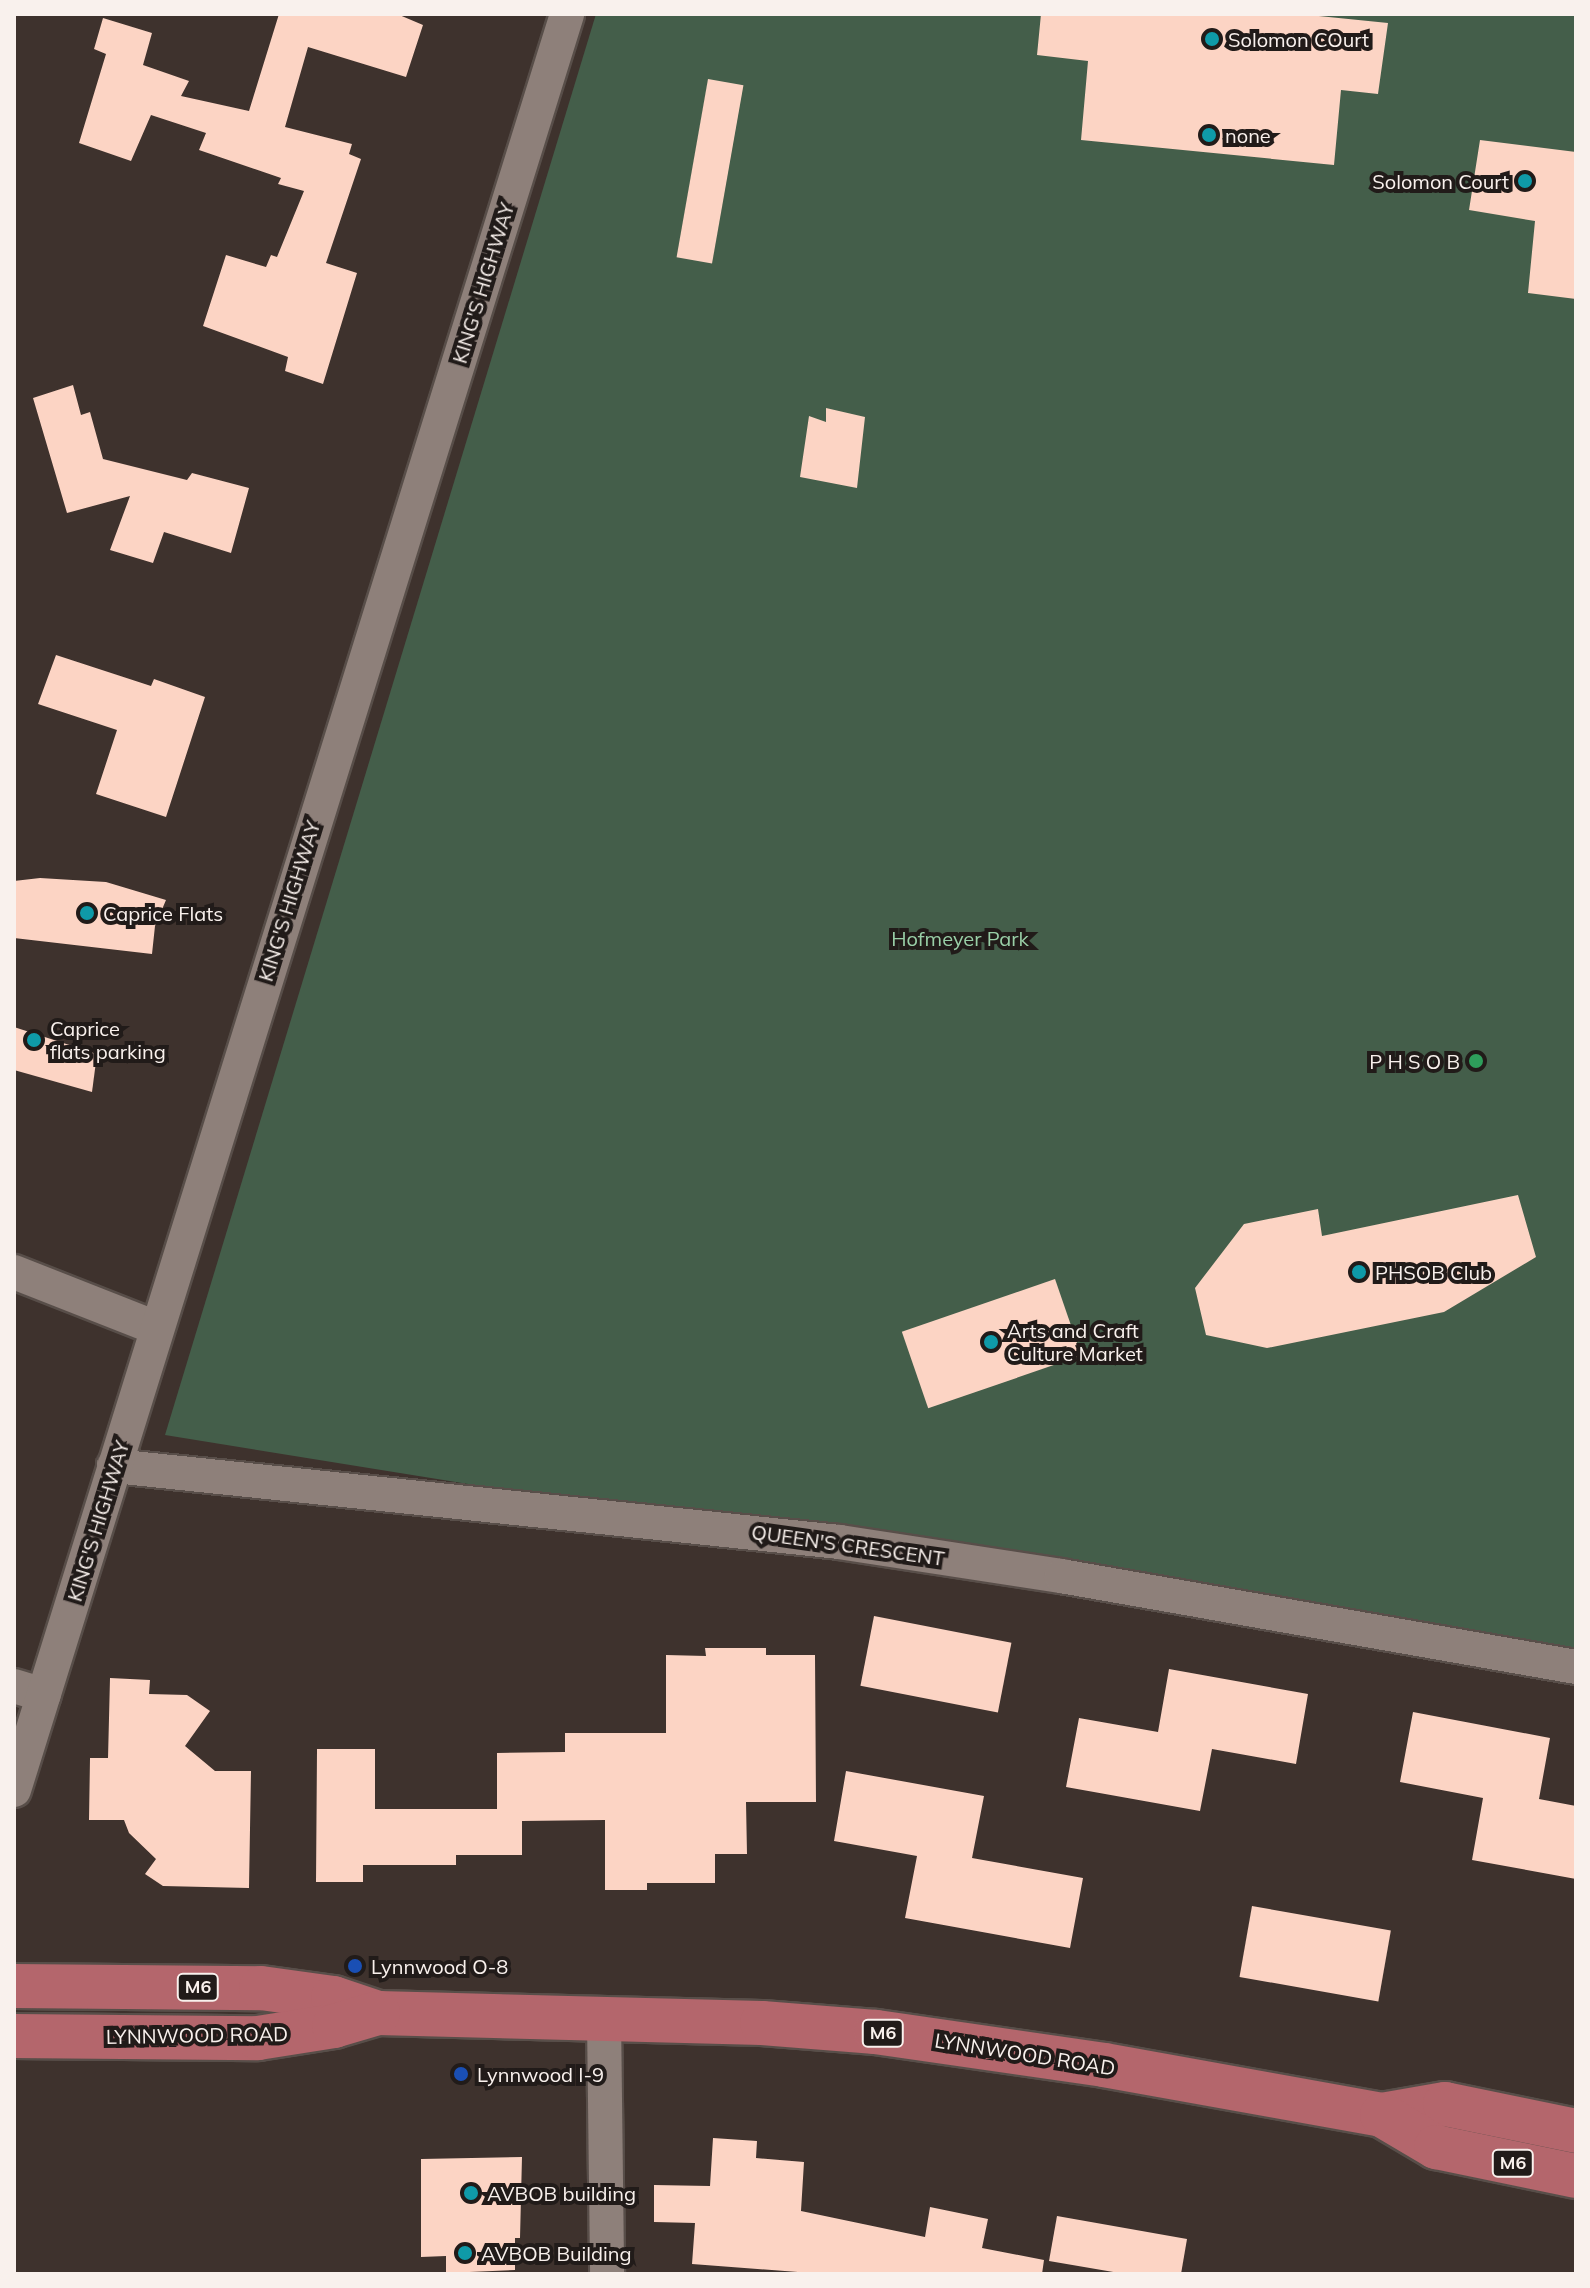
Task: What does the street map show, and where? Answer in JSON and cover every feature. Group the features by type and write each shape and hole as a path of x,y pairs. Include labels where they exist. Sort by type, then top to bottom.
{"main road":[{"name":"LYNNWOOD ROAD","path":"14,1986 261,1988 333,1998 378,2013"},
{"name":"LYNNWOOD ROAD","path":"14,2036 258,2038 320,2029 378,2013 762,2023 876,2032 1089,2063 1382,2115 1445,2104 1576,2131"},
{"name":"LYNNWOOD ROAD","path":"1382,2115 1436,2147 1576,2176"}],"street":[{"name":"KING'S HIGHWAY","path":"14,1790 29,1690 114,1466 567,14"},
{"path":"14,1272 156,1328"},
{"name":"QUEEN'S CRESCENT","path":"114,1466 839,1542 1061,1576 1576,1667"},
{"path":"604,2018 607,2274"}],"green space":[{"name":"Hofmeyer Park","path":"596,14 1576,14 1576,1663 165,1435"}],"building":[{"path":"279,14 397,14 423,25 406,77 308,47 285,127 352,144 349,154 361,159 326,263 357,273 323,384 285,371 288,357 203,326 226,255 266,267 271,255 277,257 304,191 278,184 281,178 199,150 206,133 151,115 131,161 79,143 106,54 94,49 103,18 152,33 143,65 189,81 181,96 249,111"},
{"path":"1041,14 1299,14 1388,23 1378,94 1341,90 1334,165 1081,140 1088,61 1037,55"},
{"path":"708,79 743,85 712,264 677,257"},
{"name":"Solomon Court","path":"1480,140 1576,152 1576,299 1528,293 1535,221 1469,210"},
{"path":"73,385 81,415 90,412 103,459 187,480 192,473 249,488 231,553 164,532 153,563 110,550 130,496 67,513 33,398"},
{"path":"826,408 865,417 857,488 800,477 809,416 826,422"},
{"path":"56,655 151,686 154,679 205,697 166,817 96,794 117,730 38,704"},
{"name":"Caprice Flats","path":"40,878 106,882 166,900 155,926 152,954 14,938 14,881"},
{"name":"Caprice flats parking","path":"14,1027 97,1054 92,1092 14,1070"},
{"name":"PHSOB Club","path":"1518,1195 1536,1257 1444,1312 1267,1348 1206,1335 1195,1288 1244,1224 1318,1209 1322,1236"},
{"name":"Arts and Craft Culture Market","path":"1055,1279 1081,1356 928,1408 902,1332"},
{"path":"874,1616 1011,1643 998,1712 860,1686"},
{"path":"705,1648 766,1648 766,1655 815,1655 816,1802 746,1802 747,1854 715,1854 715,1883 647,1883 647,1890 605,1890 605,1820 522,1821 522,1855 456,1855 456,1865 363,1865 363,1882 316,1882 317,1749 375,1749 375,1809 497,1809 497,1753 565,1752 565,1733 666,1733 666,1655 706,1656"},
{"path":"1169,1669 1308,1694 1296,1764 1212,1749 1200,1811 1066,1787 1079,1718 1158,1732"},
{"path":"110,1678 150,1680 149,1694 187,1695 210,1711 185,1746 215,1771 251,1771 249,1888 163,1886 145,1874 156,1859 129,1833 124,1820 89,1820 90,1758 108,1758"},
{"path":"1413,1712 1550,1738 1539,1799 1576,1806 1576,1879 1472,1860 1483,1798 1400,1782"},
{"path":"846,1771 984,1796 972,1858 1083,1878 1070,1948 905,1918 917,1856 834,1841"},
{"path":"1252,1906 1391,1930 1378,2001 1239,1977"},
{"path":"713,2138 757,2141 756,2158 804,2162 801,2211 925,2237 930,2207 988,2219 982,2248 1044,2260 1042,2274 824,2274 692,2264 695,2223 654,2222 654,2185 710,2186"},
{"name":"AVBOB building","path":"522,2157 520,2238 515,2238 515,2270 446,2273 446,2256 421,2257 421,2159"},
{"path":"1057,2216 1187,2239 1181,2274 1125,2274 1049,2261"}],"place":[{"name":"Solomon COurt","path":"1212,39"},
{"name":"none","path":"1209,135"},
{"name":"Solomon Court","path":"1525,181"},
{"name":"Caprice Flats","path":"87,913"},
{"name":"Caprice flats parking","path":"34,1040"},
{"name":"P H S O B","path":"1476,1061"},
{"name":"PHSOB Club","path":"1359,1272"},
{"name":"Arts and Craft Culture Market","path":"991,1342"},
{"name":"Lynnwood O-8","path":"355,1966"},
{"name":"Lynnwood I-9","path":"461,2074"},
{"name":"AVBOB building","path":"471,2193"},
{"name":"AVBOB Building","path":"465,2253"}]}
